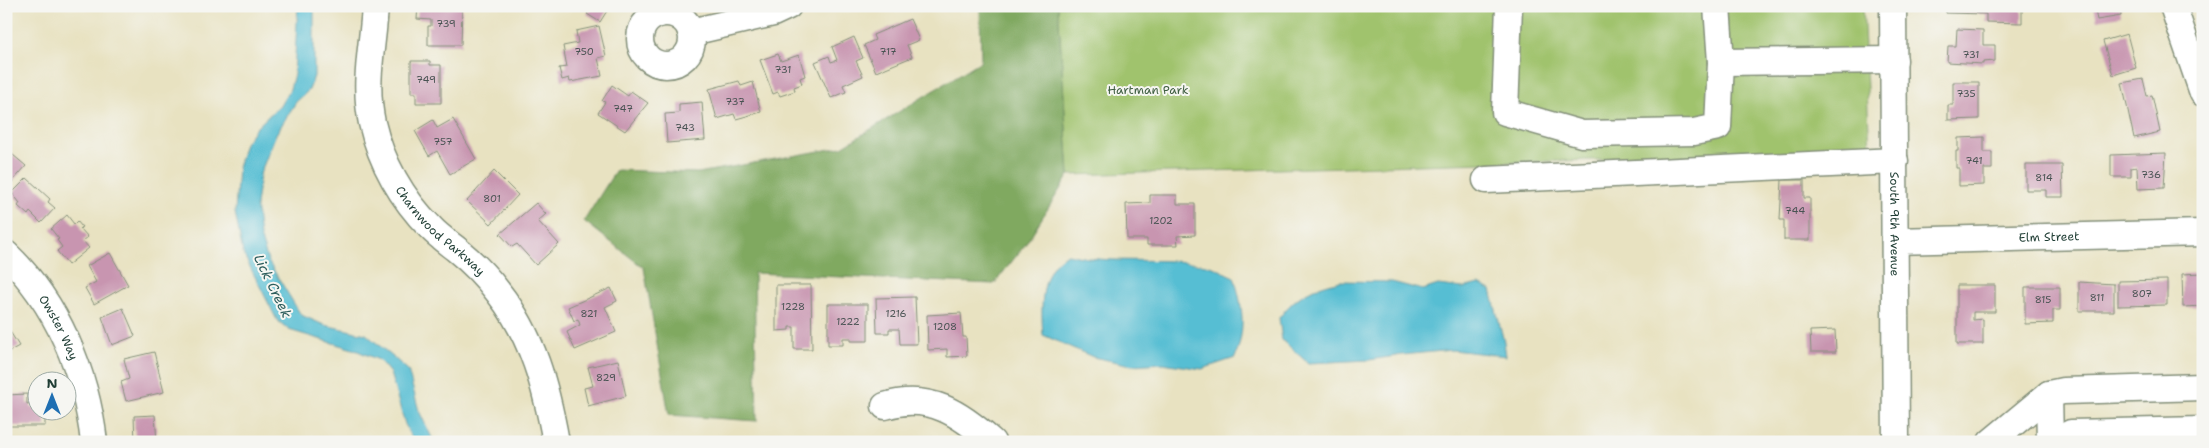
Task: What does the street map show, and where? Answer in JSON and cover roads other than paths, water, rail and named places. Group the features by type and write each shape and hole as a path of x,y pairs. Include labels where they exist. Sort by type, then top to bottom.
{"street":[{"name":"Charnwood Parkway","path":"375,6 369,58 368,91 372,123 384,161 398,187 415,212 430,228 479,270 504,300 519,323 542,375 556,442"},
{"path":"691,32 773,13 788,6"},
{"path":"1509,6 1505,112 1582,134 1694,132 1718,128 1721,62 1717,6"},
{"name":"South 9th Avenue","path":"1893,6 1896,442"},
{"path":"2173,6 2203,93"},
{"path":"1721,62 1894,60"},
{"path":"1486,180 1894,161"},
{"name":"Elm Street","path":"1895,241 2203,233"},
{"name":"Owster Way","path":"6,254 41,295 65,339 85,393 94,442"},
{"path":"1991,442 2049,394 2064,391 2203,387"},
{"path":"2049,394 2050,442"},
{"path":"885,406 910,402 936,406 959,415 992,442"},
{"path":"2058,442 2071,433 2203,430"}],"water":[{"name":"Lick Creek","path":"298,6 314,6 314,76 309,90 296,102 276,134 260,174 256,205 260,236 268,261 301,315 324,325 366,334 408,370 419,411 434,442 414,442 405,424 390,373 379,360 353,349 289,330 277,320 243,253 235,212 238,168 245,143 255,129 281,104 290,89 294,74"},
{"path":"1068,254 1085,258 1192,263 1213,267 1234,277 1240,298 1242,318 1241,337 1235,358 1202,369 1163,363 1132,365 1093,357 1043,335 1042,301 1047,278 1059,260"},
{"path":"1340,281 1392,282 1423,290 1438,285 1463,288 1479,284 1491,290 1506,356 1452,350 1369,360 1308,363 1282,340 1279,318 1292,303 1306,293 1321,286"}],"park label":[{"name":"Hartman Park","path":"1148,90"}]}
